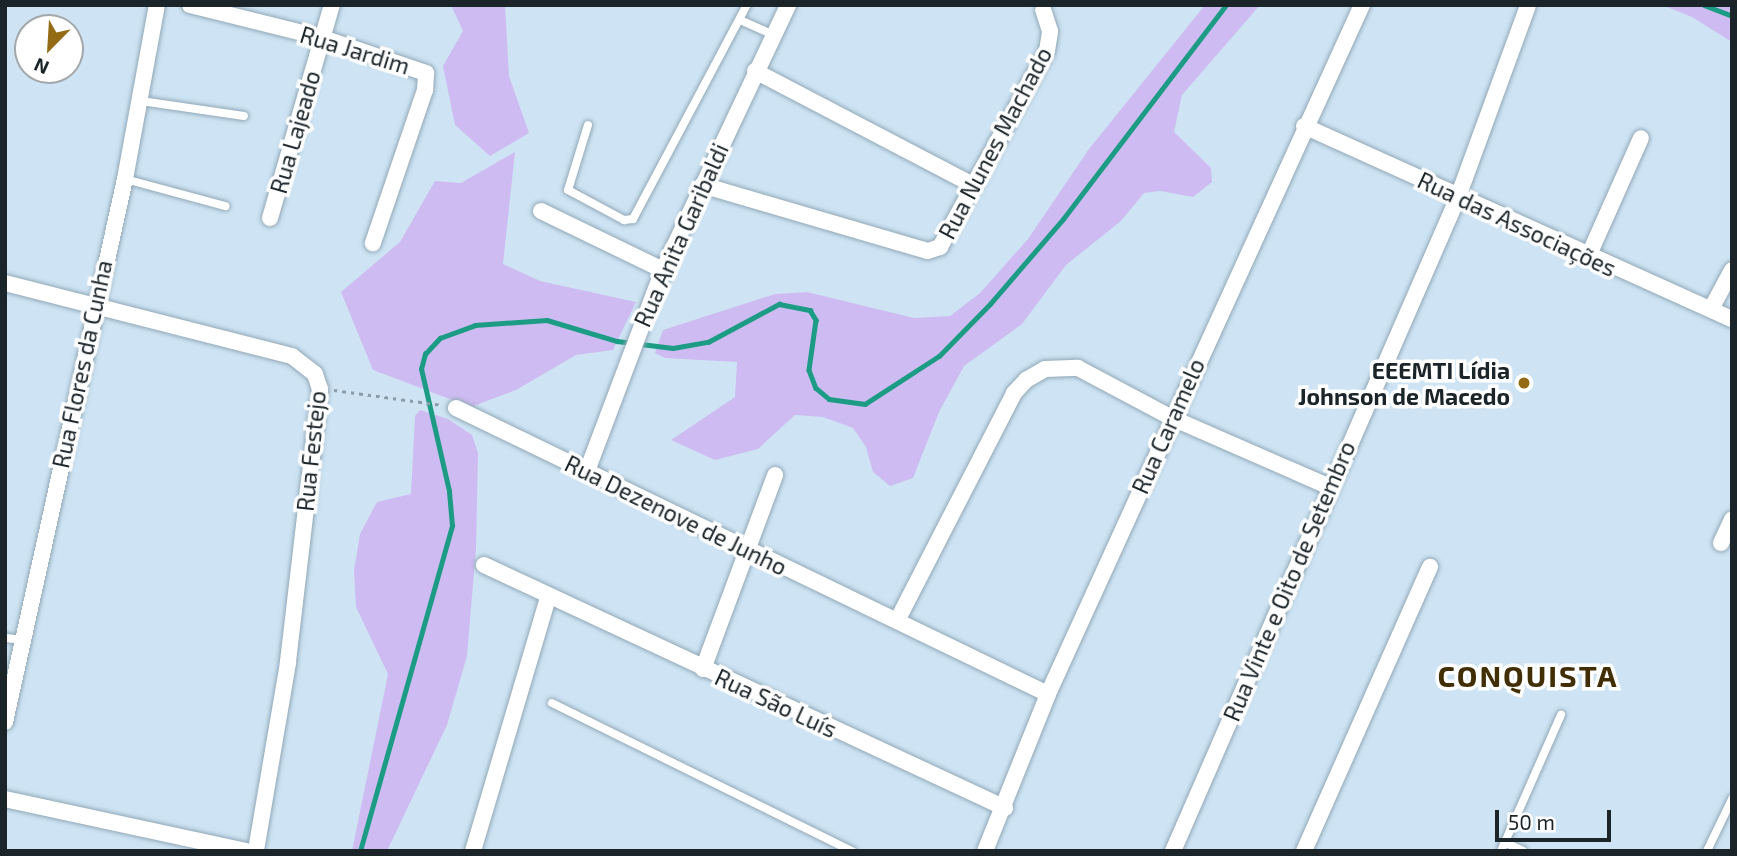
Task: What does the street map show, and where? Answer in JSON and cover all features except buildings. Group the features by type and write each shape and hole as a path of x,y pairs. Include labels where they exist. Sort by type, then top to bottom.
{"street":[{"name":"Rua Flores da Cunha","path":"5,722 94,304 125,179 157,5"},
{"name":"Rua Jardim","path":"190,5 323,38 426,73 425,90 373,243"},
{"name":"Rua Lajeado","path":"270,218 332,5"},
{"name":"Rua Anita Garibaldi","path":"587,471 663,270 788,5"},
{"name":"Rua Caramelo","path":"985,851 1005,808 1048,694 1304,126 1362,5"},
{"name":"Rua Vinte e Oito de Setembro","path":"1173,851 1458,197 1528,6"},
{"name":"Rua Nunes Machado","path":"702,185 929,251 944,242 1047,51 1050,30 1043,7"},
{"path":"755,71 973,185"},
{"name":"Rua das Associações","path":"1304,126 1588,257 1732,319"},
{"path":"1588,257 1640,138"},
{"path":"541,211 663,270"},
{"path":"1711,309 1732,270"},
{"name":"Rua Festejo","path":"5,283 292,356 316,374 320,389 280,726 256,851"},
{"path":"898,619 1014,393 1026,380 1045,369 1078,368 1172,418 1330,487"},
{"name":"Rua Dezenove de Junho","path":"456,408 748,552 898,619 1048,694"},
{"path":"703,669 775,475"},
{"path":"1721,543 1732,519"},
{"name":"Rua São Luís","path":"484,565 548,598 1005,808"},
{"path":"1304,851 1430,567"},
{"path":"473,851 548,598"},
{"path":"5,799 245,851"}],"lane":[{"path":"588,125 568,190 600,209 633,219 747,5"},
{"path":"740,20 773,35"},
{"path":"141,101 244,116"},
{"path":"125,179 225,205"},
{"path":"5,638 23,640"},
{"path":"552,703 852,851"},
{"path":"1523,851 1502,846 1561,715"},
{"path":"1707,851 1732,799"}],"path":[{"path":"320,389 405,397 456,408"}],"shaded area":[{"path":"451,5 505,5 509,76 529,133 490,156 455,125 443,66 463,31"},
{"path":"1205,5 1260,5 1182,95 1174,132 1211,168 1212,182 1193,197 1160,191 1144,193 1121,221 1066,265 1022,324 964,366 939,412 913,478 890,486 873,472 866,447 853,428 823,417 795,415 758,449 715,460 671,440 735,397 737,362 665,358 655,353 663,330 775,294 807,292 914,318 950,316 980,293 1028,239 1089,149"},
{"path":"1662,5 1732,5 1732,42 1692,17"},
{"path":"515,152 503,264 540,281 636,302 613,350 576,355 516,390 471,407 373,370 341,292 400,242 435,181 461,183"},
{"path":"420,410 448,419 472,435 478,453 476,548 467,656 447,725 387,851 352,851 388,674 356,607 354,570 360,534 377,502 411,494 415,416"}],"waterway":[{"path":"360,851 452,526 449,491 421,369 425,354 440,338 475,325 547,320 617,341 673,348 708,342 779,304 810,310 816,320 809,370 816,388 829,399 865,404 939,356 990,304 1063,219 1226,5"},
{"path":"1704,5 1732,16"}],"place":[{"name":"EEEMTI Lídia Johnson de Macedo","path":"1524,383"}],"district":[{"name":"CONQUISTA","path":"1528,675"}]}
